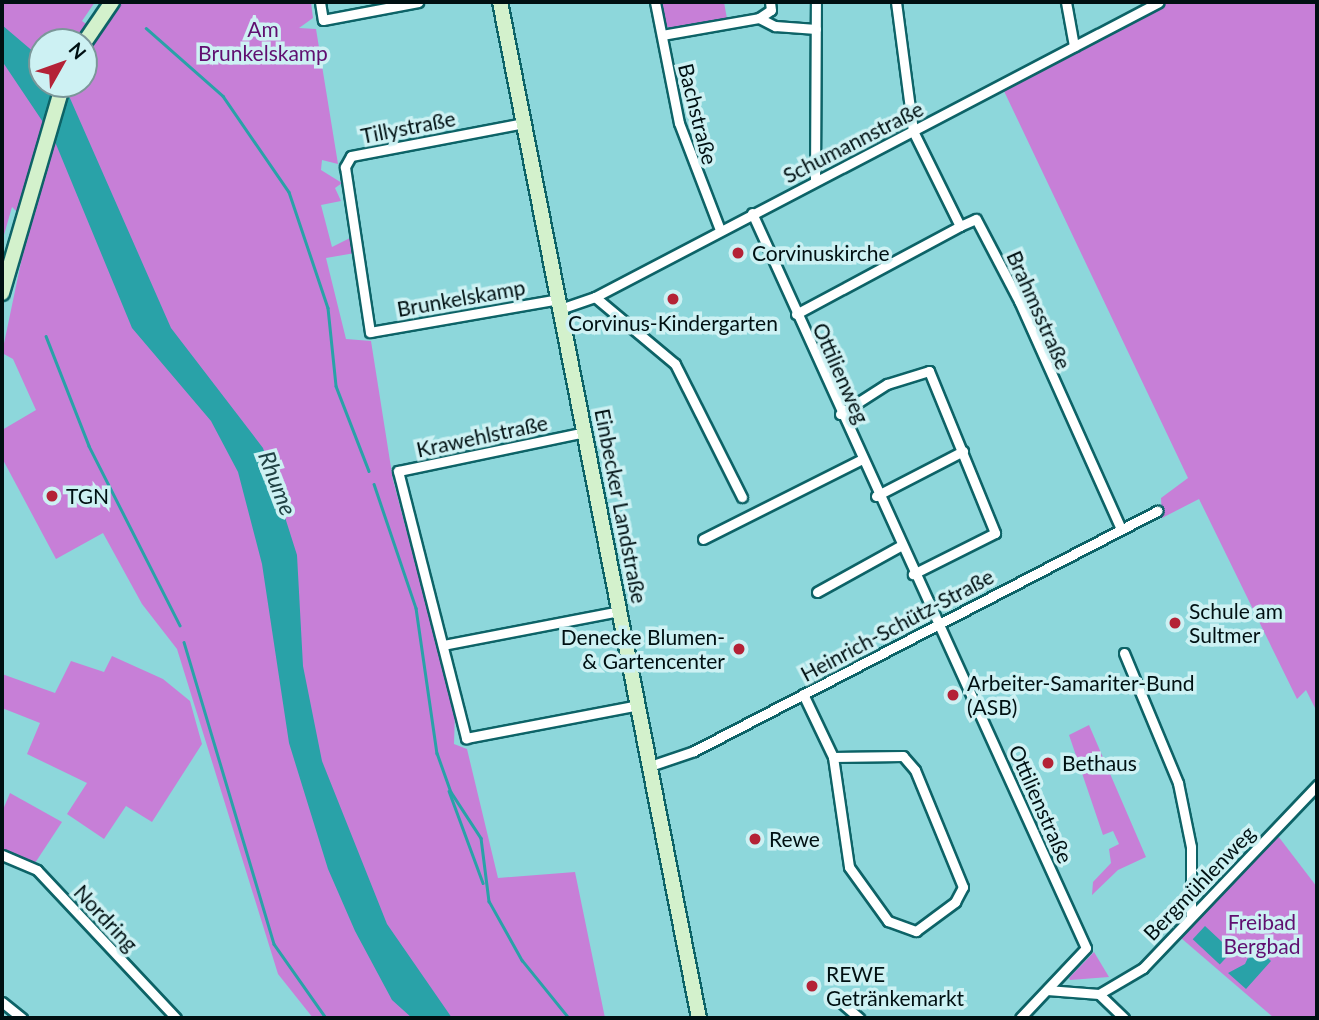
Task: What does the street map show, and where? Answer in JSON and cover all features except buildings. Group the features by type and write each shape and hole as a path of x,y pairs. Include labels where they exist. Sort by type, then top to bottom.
{"main road":[{"path":"92,28 112,2"},
{"name":"Einbecker Landstraße","path":"500,2 699,1018"},
{"path":"2,293 22,216 59,98"}],"street":[{"path":"320,2 323,20 418,2"},
{"name":"Bachstraße","path":"655,2 693,172 720,230"},
{"path":"662,35 759,18 771,10 770,2"},
{"path":"815,180 816,2"},
{"path":"796,314 960,226 913,131 896,2"},
{"path":"1066,2 1074,46"},
{"name":"Schumannstraße","path":"560,304 595,297 1159,2"},
{"path":"759,18 775,26 816,29"},
{"name":"Tillystraße","path":"370,332 345,167 351,156 524,123"},
{"name":"Ottilienweg","path":"752,213 860,460 937,622"},
{"name":"Brahmsstraße","path":"960,226 976,219 1122,529"},
{"path":"595,297 675,364 742,497"},
{"name":"Brunkelskamp","path":"370,332 560,304"},
{"path":"840,414 887,384 929,371 994,521 995,533 983,544 913,574"},
{"name":"Krawehlstraße","path":"443,645 398,471 585,432"},
{"path":"877,496 963,451"},
{"path":"703,539 860,460"},
{"name":"Heinrich-Schütz-Straße","path":"650,766 694,751 937,622 1157,511"},
{"path":"817,592 900,546"},
{"path":"620,611 443,645 466,738 639,705"},
{"name":"Ottilienstraße","path":"937,622 1086,948 1047,990"},
{"path":"1124,653 1178,783 1191,847 1191,916"},
{"path":"803,694 833,757 849,867 888,921 916,931 955,902 963,887 915,770 903,756 833,757"},
{"name":"Bergmühlenweg","path":"1099,994 1135,975 1317,785"},
{"name":"Nordring","path":"2,857 37,870 176,1018"},
{"path":"1020,1018 1047,990 1099,994 1124,1018"},
{"path":"2,1002 22,1018"},
{"path":"842,1003 859,1018"}],"green space":[{"name":"Am Brunkelskamp","path":"2,2 95,2 82,21 92,28 28,28 28,98 98,98 98,33 100,34 122,2 311,2 313,18 299,28 316,29 338,164 322,160 321,170 342,183 335,188 341,201 321,205 332,247 352,237 355,253 326,258 346,339 371,341 393,480 455,712 454,744 467,749 498,878 575,872 605,1018 313,1018 278,974 177,649 142,604 103,533 56,559 2,458 2,430 36,410 13,359 2,353 29,224 12,207 2,242"},
{"path":"658,2 724,2 727,19 671,29 663,24"},
{"path":"1153,2 1317,2 1317,712 1306,690 1297,699 1199,499 1162,518 1161,498 1188,478 1003,89 1102,37 1098,28"},
{"path":"112,656 163,679 190,701 202,744 152,822 126,806 104,839 67,814 87,783 27,754 40,723 2,708 2,674 55,693 71,661 104,672"},
{"path":"1089,725 1146,857 1118,870 1092,895 1093,882 1111,863 1109,849 1119,844 1113,831 1103,835 1069,735"},
{"path":"10,793 62,822 35,863 2,848 2,812"},
{"name":"Freibad Bergbad","path":"1278,836 1317,887 1316,1018 1274,1018 1181,938"},
{"path":"1094,952 1109,977 1070,980 1069,978"}],"water":[{"path":"2,25 28,47 28,98 70,98 171,328 263,448 297,555 303,666 322,761 387,924 452,1018 412,1018 392,1000 355,931 328,869 289,743 262,564 238,472 211,421 132,328 53,137 2,61"},
{"path":"1205,926 1232,951 1220,964 1193,939"},
{"path":"1254,945 1271,961 1246,989 1228,973 1245,964"}],"waterway":[{"path":"146,28 223,96 289,192 328,308 336,386 369,471"},
{"path":"46,336 89,446 180,625"},
{"path":"374,484 416,608 437,753 451,792 481,838 489,901 522,960 569,1018"},
{"path":"184,642 274,944 326,1018"},
{"path":"449,791 483,883"}],"place":[{"name":"Corvinuskirche","path":"738,253"},
{"name":"Corvinus-Kindergarten","path":"673,299"},
{"name":"TGN","path":"52,496"},
{"name":"Schule am Sultmer","path":"1175,623"},
{"name":"Denecke Blumen- & Gartencenter","path":"739,649"},
{"name":"Arbeiter-Samariter-Bund (ASB)","path":"953,695"},
{"name":"Bethaus","path":"1048,763"},
{"name":"Rewe","path":"755,839"},
{"name":"REWE Getränkemarkt","path":"812,986"}],"water label":[{"name":"Rhume","path":"278,483"}]}
